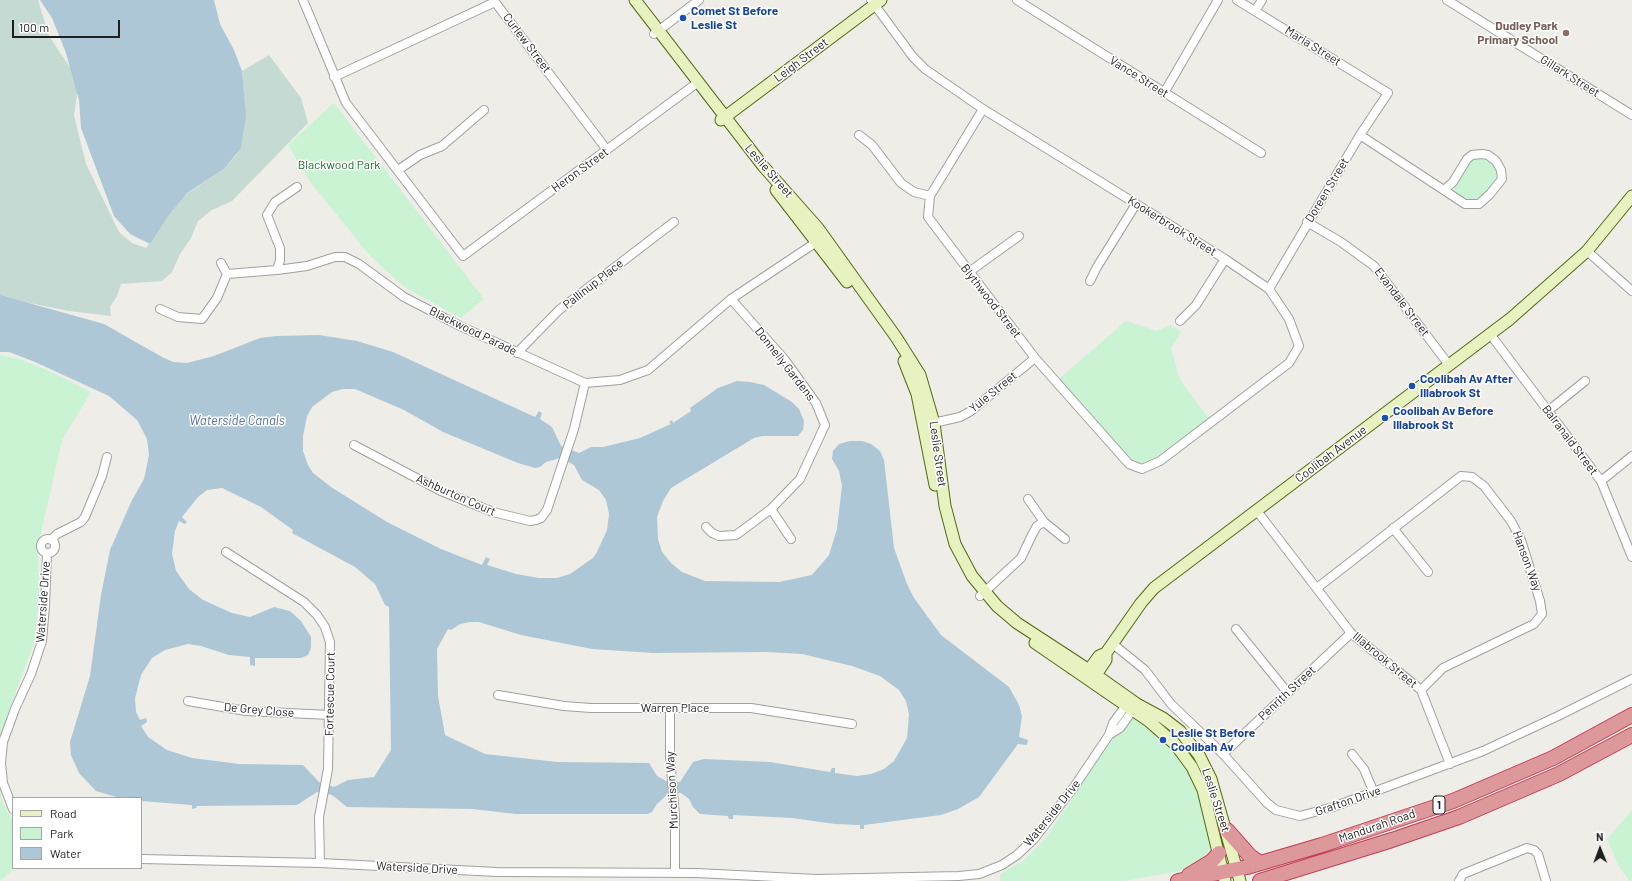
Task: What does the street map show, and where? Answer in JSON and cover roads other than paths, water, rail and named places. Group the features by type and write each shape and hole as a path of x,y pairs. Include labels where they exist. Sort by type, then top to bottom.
{"highway":[{"name":"Mandurah Road","path":"1178,881 1231,876 1260,863 1322,845 1453,801 1553,758 1632,715"},
{"name":"Mandurah Road","path":"1260,881 1392,840 1459,817 1559,774 1632,735"},
{"path":"1226,830 1250,856 1260,863"},
{"path":"1178,881 1203,868 1212,861 1218,853"},
{"path":"1278,881 1290,872"}],"street":[{"path":"303,0 346,103 398,170 420,155 442,146 484,110"},
{"name":"Leslie Street","path":"628,0 656,32"},
{"name":"Leslie Street","path":"635,0 656,32 695,85 819,237 896,337 920,375 945,506 955,544 982,594 1017,623 1131,705 1175,744 1192,767 1203,790 1218,853 1231,876"},
{"path":"656,32 699,0"},
{"name":"Vance Street","path":"1017,0 1261,153"},
{"path":"1164,93 1218,0"},
{"name":"Maria Street","path":"1237,0 1388,93"},
{"path":"1255,11 1262,0"},
{"name":"Gillark Street","path":"1447,0 1632,115"},
{"name":"Kookerbrook Street","path":"874,1 914,57 925,69 983,109 1225,259 1268,289 1289,319 1299,346 1289,363 1160,461 1142,469"},
{"name":"Leigh Street","path":"721,117 729,105 874,1"},
{"name":"Curlew Street","path":"334,77 495,2 607,150"},
{"name":"Heron Street","path":"398,170 463,256 695,85"},
{"name":"Doreen Street","path":"1268,289 1360,135 1388,93"},
{"name":"Blythwood Street","path":"983,109 930,196 928,217 1035,358 1122,458 1129,464 1142,469"},
{"path":"859,135 872,145 901,183 914,192 930,196"},
{"path":"1360,135 1465,204 1479,204 1490,194 1502,178 1501,170 1496,161 1488,155 1472,155 1467,159 1453,182 1444,190"},
{"path":"277,270 280,260 280,248 267,215 275,202 297,187"},
{"name":"Coolibah Avenue","path":"1090,676 1106,660 1106,653 1141,603 1154,588 1490,334 1557,279 1587,251 1632,196"},
{"path":"1090,281 1136,204"},
{"name":"Pallinup Place","path":"517,353 559,310 674,222"},
{"name":"Evandale Street","path":"1307,222 1341,242 1374,266 1449,365"},
{"path":"969,272 1020,236"},
{"name":"Blackwood Parade","path":"227,274 307,266 335,257 345,257 359,264 404,297 517,353 585,383 620,380 648,370 731,299 819,237"},
{"path":"1587,251 1632,291"},
{"path":"1180,321 1196,305 1225,259"},
{"path":"160,309 178,317 202,319 217,298 227,274 221,263"},
{"name":"Donnelly Gardens","path":"706,527 712,533 719,536 736,535 771,509 794,487 800,479 825,425 816,403 785,360 731,299"},
{"name":"Balranald Street","path":"1490,334 1601,481 1632,557"},
{"name":"Yule Street","path":"929,424 960,417 971,411 1035,358"},
{"path":"1548,411 1585,381"},
{"name":"Ashburton Court","path":"354,445 440,491 493,512 530,521 541,518 547,510 556,479 574,429 585,383"},
{"path":"1601,481 1632,456"},
{"name":"Waterside Drive","path":"12,806 3,783 1,763 3,742 15,709 31,674 42,642 47,553 52,552 55,549 55,544 51,540 57,534 81,522 85,517 102,476 107,457"},
{"name":"Hanson Way","path":"1317,588 1461,476 1472,477 1484,486 1511,521 1521,540 1540,601 1542,614 1534,624 1443,668 1421,690"},
{"path":"1028,499 1044,522 1065,539"},
{"path":"771,509 791,539"},
{"name":"Illabrook Street","path":"1257,511 1351,633 1421,690 1450,764"},
{"path":"982,594 1021,558 1037,526 1044,522"},
{"path":"1393,528 1428,572"},
{"name":"Fortescue Court","path":"226,552 304,602 317,615 325,627 330,642 328,769 319,817 320,863"},
{"path":"1236,629 1288,693"},
{"name":"Penrith Street","path":"1223,754 1351,633"},
{"name":"Grafton Drive","path":"1113,644 1144,670 1171,704 1223,754 1267,803 1276,810 1300,816 1312,814 1374,792 1483,751 1632,679"},
{"name":"Warren Place","path":"498,695 583,708 751,708 852,724"},
{"name":"De Grey Close","path":"188,701 246,711 330,715"},
{"name":"Leslie Street","path":"1131,705 1163,718 1176,728 1199,755 1212,779 1226,830 1231,876"},
{"name":"Waterside Drive","path":"142,859 320,863 497,872 675,872 816,879 959,876 979,874 1002,866 1017,855 1034,839 1074,787 1109,735 1120,728 1131,705"},
{"name":"Murchison Way","path":"670,708 670,756 675,816 675,872"},
{"path":"1352,754 1364,769 1374,792"},
{"path":"1459,881 1463,874 1527,848 1534,850 1538,854 1546,881"}],"water":[{"path":"40,0 214,0 220,24 234,50 242,71 246,116 241,148 224,169 187,193 168,216 150,244 130,234 114,216 81,128 79,100 66,53 52,18"},
{"name":"Waterside Canals","path":"0,295 104,324 173,362 187,363 214,356 260,338 276,336 319,335 357,341 393,352 535,417 539,411 542,413 540,419 552,427 561,446 579,453 591,447 603,447 640,438 671,424 669,422 672,420 673,423 691,411 690,408 718,388 737,381 764,385 792,402 799,409 804,421 803,430 798,436 762,436 754,438 671,488 663,501 657,517 658,539 662,552 671,563 682,572 705,581 779,582 812,575 829,555 837,529 842,486 839,471 832,459 833,451 839,444 850,441 862,441 871,444 880,451 884,460 894,548 907,584 914,598 941,635 1009,687 1019,705 1022,716 1019,737 1028,740 1027,745 1018,744 979,797 958,809 941,815 864,825 864,829 860,829 860,825 835,824 792,818 733,815 733,819 729,819 728,816 700,814 693,807 689,799 681,793 669,793 657,804 652,812 648,814 516,814 472,809 347,807 332,795 317,792 297,805 197,806 196,808 192,809 192,805 142,801 142,797 117,797 96,791 79,773 71,755 70,742 90,676 101,595 110,550 132,500 144,479 149,455 147,439 137,420 109,396 35,362 9,352 0,352","holes":["343,389 355,389 404,410 443,432 518,463 535,468 540,467 546,462 560,458 574,465 582,480 599,490 606,500 609,514 607,530 593,558 570,574 557,578 539,578 516,574 487,565 490,559 486,557 482,565 441,549 387,522 331,487 313,473 308,465 303,451 303,436 307,416 312,407 332,392","222,488 261,507 293,530 292,533 355,567 375,584 385,605 389,607 391,750 374,777 348,780 334,787 319,782 303,765 239,764 192,758 167,750 148,737 141,726 147,722 146,718 140,720 136,712 135,698 141,675 152,658 165,650 188,644 201,646 229,655 250,657 250,665 255,666 255,658 301,658 308,655 311,648 311,637 301,621 290,611 274,607 250,617 232,613 203,600 189,589 176,571 172,554 175,531 179,521 185,524 187,522 182,517 198,497 207,490","479,622 521,635 592,649 653,653 767,652 802,654 852,666 880,676 899,690 906,701 909,714 907,738 894,761 884,769 871,774 857,776 835,773 835,768 832,768 830,772 770,762 704,759 693,762 680,782 668,782 657,776 649,763 557,762 485,754 445,735 438,696 437,649 448,629 451,630 460,624"]}],"place":[{"name":"Comet St Before Leslie St","path":"683,18"},
{"name":"Dudley Park Primary School","path":"1566,33"},
{"name":"Coolibah Av After Illabrook St","path":"1412,386"},
{"name":"Coolibah Av Before Illabrook St","path":"1385,418"},
{"name":"Leslie St Before Coolibah Av","path":"1163,740"}],"park label":[{"name":"Blackwood Park","path":"339,165"}]}
